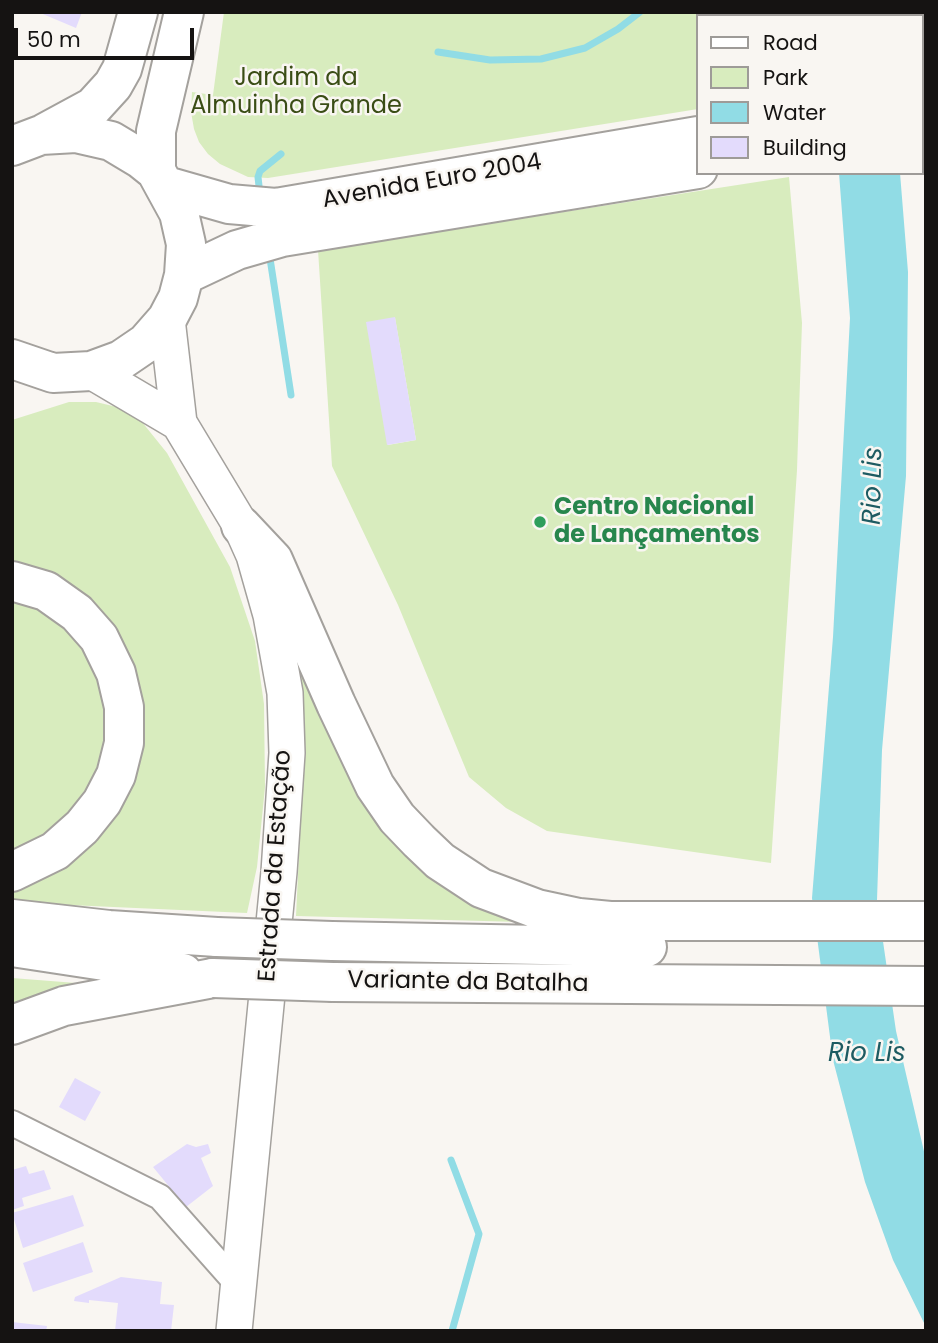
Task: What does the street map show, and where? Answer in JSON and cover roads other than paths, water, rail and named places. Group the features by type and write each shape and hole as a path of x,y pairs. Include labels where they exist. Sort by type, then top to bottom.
{"main road":[{"path":"27,141 93,107 113,85 122,69 138,12"},
{"path":"161,179 156,131 184,12"},
{"path":"12,390 53,373 91,371 121,360 146,343 167,319 178,298 184,275 186,244 179,213 161,179 141,159 111,141 76,133 27,141"},
{"name":"Avenida Euro 2004","path":"161,179 229,204 276,208 696,136"},
{"name":"Avenida Euro 2004","path":"184,275 237,250 282,237 696,169"},
{"name":"Estrada da Estação","path":"167,319 179,423 241,526 254,555 279,653 285,693 286,753 279,872 234,1331"},
{"path":"12,359 53,373"},
{"name":"Estrada da Estação","path":"91,371 179,423"},
{"path":"241,526 273,561 375,786 397,818 440,861 481,888 537,909 676,935 926,944"},
{"path":"12,581 46,591 77,612 99,638 116,673 124,707 124,743 116,775 102,802 82,827 55,851 12,872"},
{"path":"12,919 109,930 332,941 676,935 926,921"},
{"name":"Variante da Batalha","path":"12,947 213,978 670,986 926,986"},
{"path":"12,1025 74,1004 213,978"}],"street":[{"path":"12,1124 160,1197 239,1285"}],"water":[{"name":"Rio Lis","path":"839,175 900,175 908,272 906,476 882,750 877,900 896,1031 926,1160 926,1327 893,1260 865,1182 833,1060 812,898 833,637 850,318"}],"waterway":[{"path":"438,52 490,60 541,59 585,48 618,29 640,12"},
{"path":"260,195 260,171 281,154"},
{"path":"269,252 291,395"},
{"path":"451,1160 479,1234 452,1331"}],"place":[{"name":"Centro Nacional de Lançamentos","path":"540,522"}],"park label":[{"name":"Jardim da Almuinha Grande","path":"296,93"}]}
